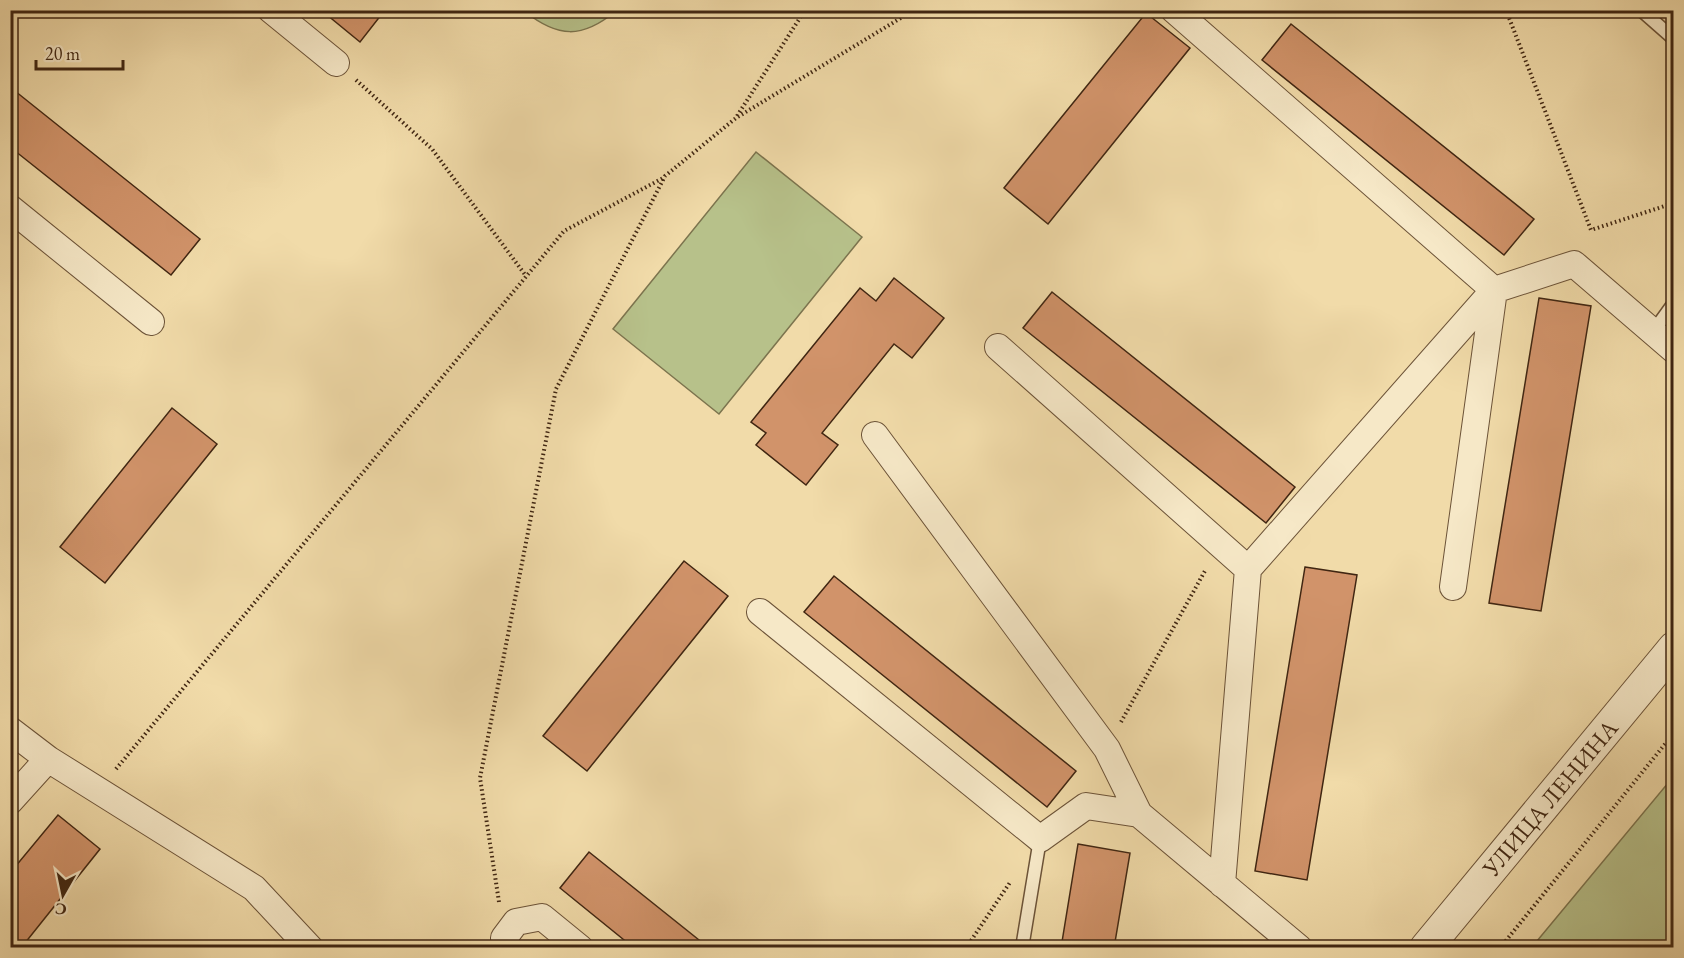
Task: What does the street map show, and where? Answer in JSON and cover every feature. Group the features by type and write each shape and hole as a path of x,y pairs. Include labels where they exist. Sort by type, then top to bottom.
{"street":[{"path":"271,10 336,63"},
{"path":"1174,10 1494,290"},
{"path":"10,208 151,322"},
{"path":"1222,884 1248,569 1494,290 1574,264 1674,350"},
{"path":"1453,587 1494,290"},
{"path":"998,348 1248,569"},
{"path":"875,435 1107,748 1139,814 1299,948"},
{"path":"760,612 1040,839 1086,806 1139,814"},
{"name":"УЛИЦА ЛЕНИНА","path":"1426,948 1670,658"},
{"path":"10,730 48,759 254,888 310,948"},
{"path":"10,801 48,759"},
{"path":"505,943 516,922 542,917 580,948"}],"lane":[{"path":"1641,10 1674,39"},
{"path":"1653,332 1674,303"},
{"path":"1022,948 1040,839"}],"path":[{"path":"736,117 805,10"},
{"path":"98,790 564,231 665,177 736,117 914,10"},
{"path":"1506,10 1591,230 1674,203"},
{"path":"336,63 432,149 526,276"},
{"path":"505,943 480,778 556,389 665,177"},
{"path":"1107,748 1220,544"},
{"path":"1500,948 1674,734"},
{"path":"966,948 1013,879"}],"green space":[{"path":"524,11 616,11 592,27 570,32 548,26"},
{"path":"756,152 862,237 719,414 613,329"},
{"path":"1673,777 1673,947 1532,947"}],"building":[{"path":"321,10 385,10 360,42"},
{"path":"1146,13 1190,48 1048,224 1004,188"},
{"path":"1291,24 1534,219 1504,255 1262,60"},
{"path":"10,87 200,239 171,275 10,147"},
{"path":"894,278 944,318 912,358 894,344 822,433 838,445 806,485 756,445 766,433 751,422 860,288 876,301"},
{"path":"1052,292 1295,487 1266,523 1023,328"},
{"path":"1539,298 1591,306 1541,611 1489,603"},
{"path":"172,408 217,444 105,583 60,547"},
{"path":"684,561 728,596 587,771 543,736"},
{"path":"1305,567 1357,575 1307,880 1255,871"},
{"path":"834,576 1076,771 1047,807 804,612"},
{"path":"58,815 100,849 21,948 10,948 10,873"},
{"path":"1078,844 1130,853 1114,948 1061,948"},
{"path":"589,852 709,948 634,948 560,888"}]}
